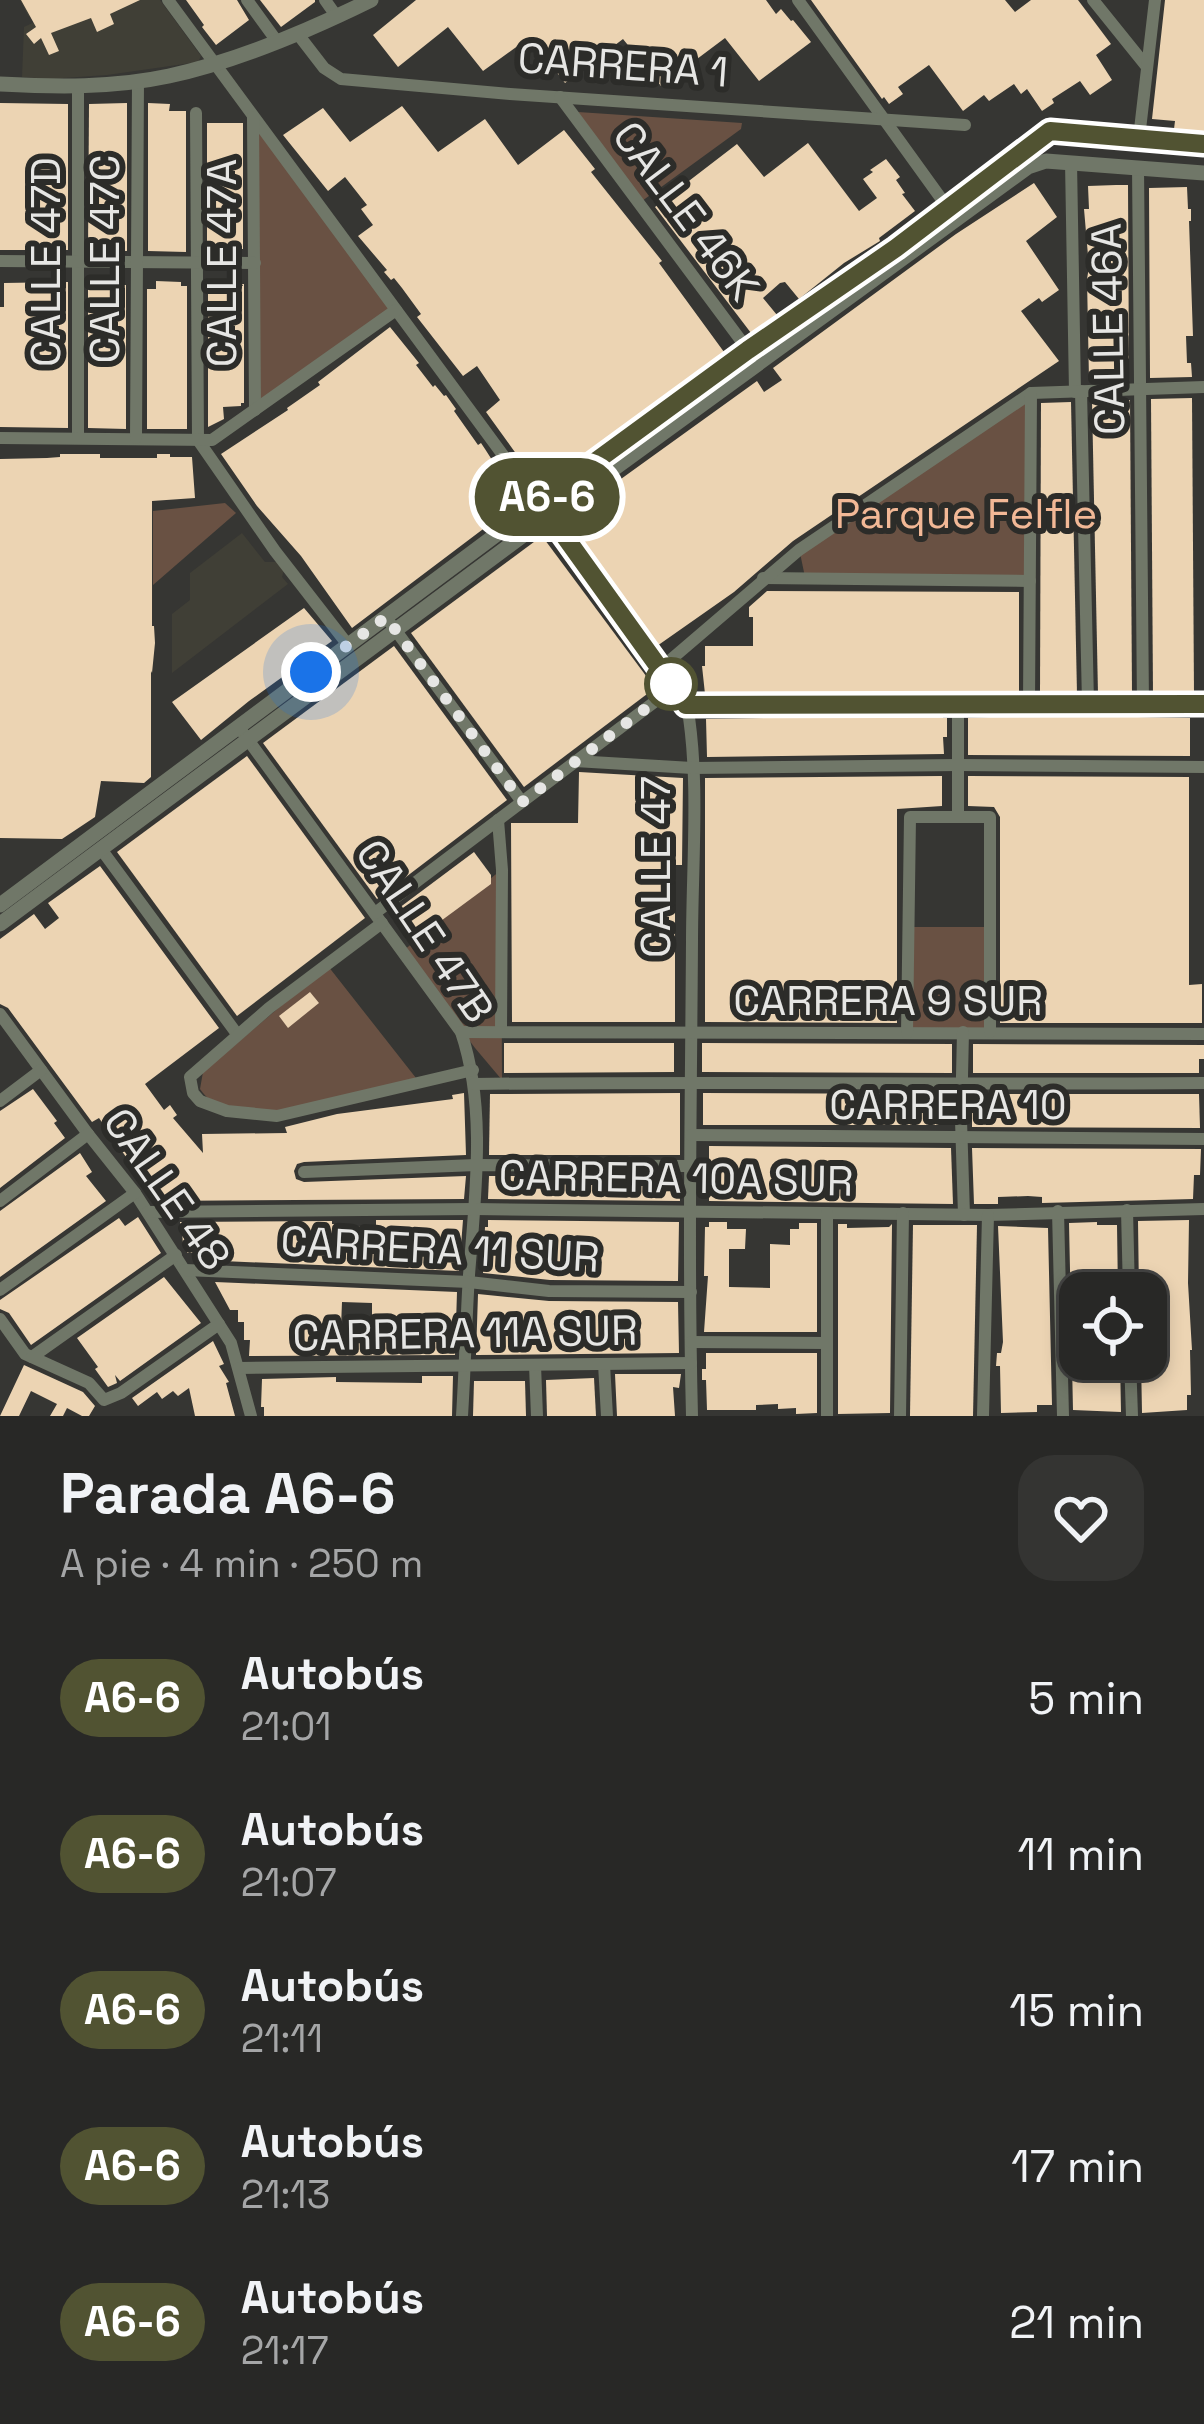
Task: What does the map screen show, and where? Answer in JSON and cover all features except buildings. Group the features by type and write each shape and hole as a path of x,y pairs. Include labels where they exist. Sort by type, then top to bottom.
{"street":[{"path":"168,0 686,705 1204,704"},
{"path":"247,0 276,40"},
{"path":"325,0 337,17"},
{"path":"0,84 78,86 165,76 217,63 371,0"},
{"path":"798,0 953,215"},
{"path":"1093,0 1147,67"},
{"path":"1138,138 1155,0"},
{"name":"CARRERA 1","path":"297,33 324,68 341,79 964,125"},
{"name":"CALLE 47C","path":"136,438 138,80"},
{"name":"CALLE 47D","path":"78,86 78,438"},
{"name":"CALLE 46K","path":"560,97 754,357"},
{"path":"196,113 198,440 348,645"},
{"name":"CALLE 47A","path":"253,116 255,410"},
{"path":"953,215 1050,131 1204,144"},
{"path":"0,905 754,357 1028,167 1046,160 1204,173"},
{"path":"1072,162 1088,703"},
{"name":"CALLE 46A","path":"1138,167 1143,705"},
{"path":"0,261 255,262"},
{"path":"0,438 212,440 396,310"},
{"path":"661,668 799,550 1030,393 1204,387"},
{"path":"1029,704 1030,393"},
{"path":"763,578 1030,581"},
{"path":"0,923 101,849 348,645 390,623"},
{"path":"390,623 522,802"},
{"path":"673,688 498,820 237,1034 190,1077 193,1093 227,1112 277,1116 474,1077 1204,1084"},
{"path":"958,704 958,817"},
{"name":"CALLE 47","path":"686,705 692,768 692,1416"},
{"name":"CALLE 47B","path":"243,732 461,1032 474,1077 476,1165 462,1416"},
{"path":"575,761 692,768 1204,767"},
{"path":"907,1033 910,817 990,817 990,1032"},
{"path":"498,820 501,1030"},
{"path":"101,849 237,1034"},
{"name":"CALLE 48","path":"0,1014 135,1192 231,1343 251,1416"},
{"name":"CARRERA 9 SUR","path":"461,1032 1204,1034"},
{"path":"963,1032 964,1214"},
{"path":"0,1101 41,1070"},
{"path":"0,1201 88,1134"},
{"name":"CARRERA 10","path":"692,1135 1204,1139"},
{"path":"304,1172 476,1165 690,1166"},
{"path":"0,1290 135,1192"},
{"name":"CARRERA 10A SUR","path":"148,1212 474,1209 988,1215 1204,1209"},
{"path":"1127,1210 1128,1272"},
{"path":"1058,1211 1063,1416"},
{"path":"827,1213 827,1416"},
{"path":"900,1416 903,1213"},
{"path":"983,1416 988,1215"},
{"path":"32,1357 176,1255"},
{"name":"CARRERA 11 SUR","path":"185,1270 469,1282 549,1291 692,1292"},
{"path":"0,1319 25,1354 89,1383 104,1400 219,1324"},
{"path":"691,1342 825,1342"},
{"name":"CARRERA 11A SUR","path":"239,1369 691,1363"},
{"path":"604,1364 608,1416"},
{"path":"535,1365 538,1416"},
{"path":"1131,1380 1132,1416"}],"shaded area":[{"path":"20,0 160,0 201,56 198,62 107,75 22,77 24,27 47,16 43,11 29,17"},
{"path":"242,533 265,562 281,562 288,584 172,673 172,614 190,600 190,573"}],"green space":[{"path":"578,112 742,123 741,129 642,201"},
{"path":"254,117 391,310 256,407"},
{"name":"Parque Felfle","path":"1028,397 1029,577 805,577 800,553"},
{"path":"225,503 236,513 153,585 153,511"},
{"path":"501,870 502,1080 403,951"},
{"path":"912,927 986,927 986,1028 910,1028"},
{"path":"328,966 416,1078 289,1110 239,1113 212,1102 200,1089 203,1072"}],"bus line":[{"name":"A6-6","path":"1204,144 1050,131 896,248 540,502 686,705 1204,704"}],"route":[{"path":"311,672 386,617 522,802 673,688 671,684"}]}
